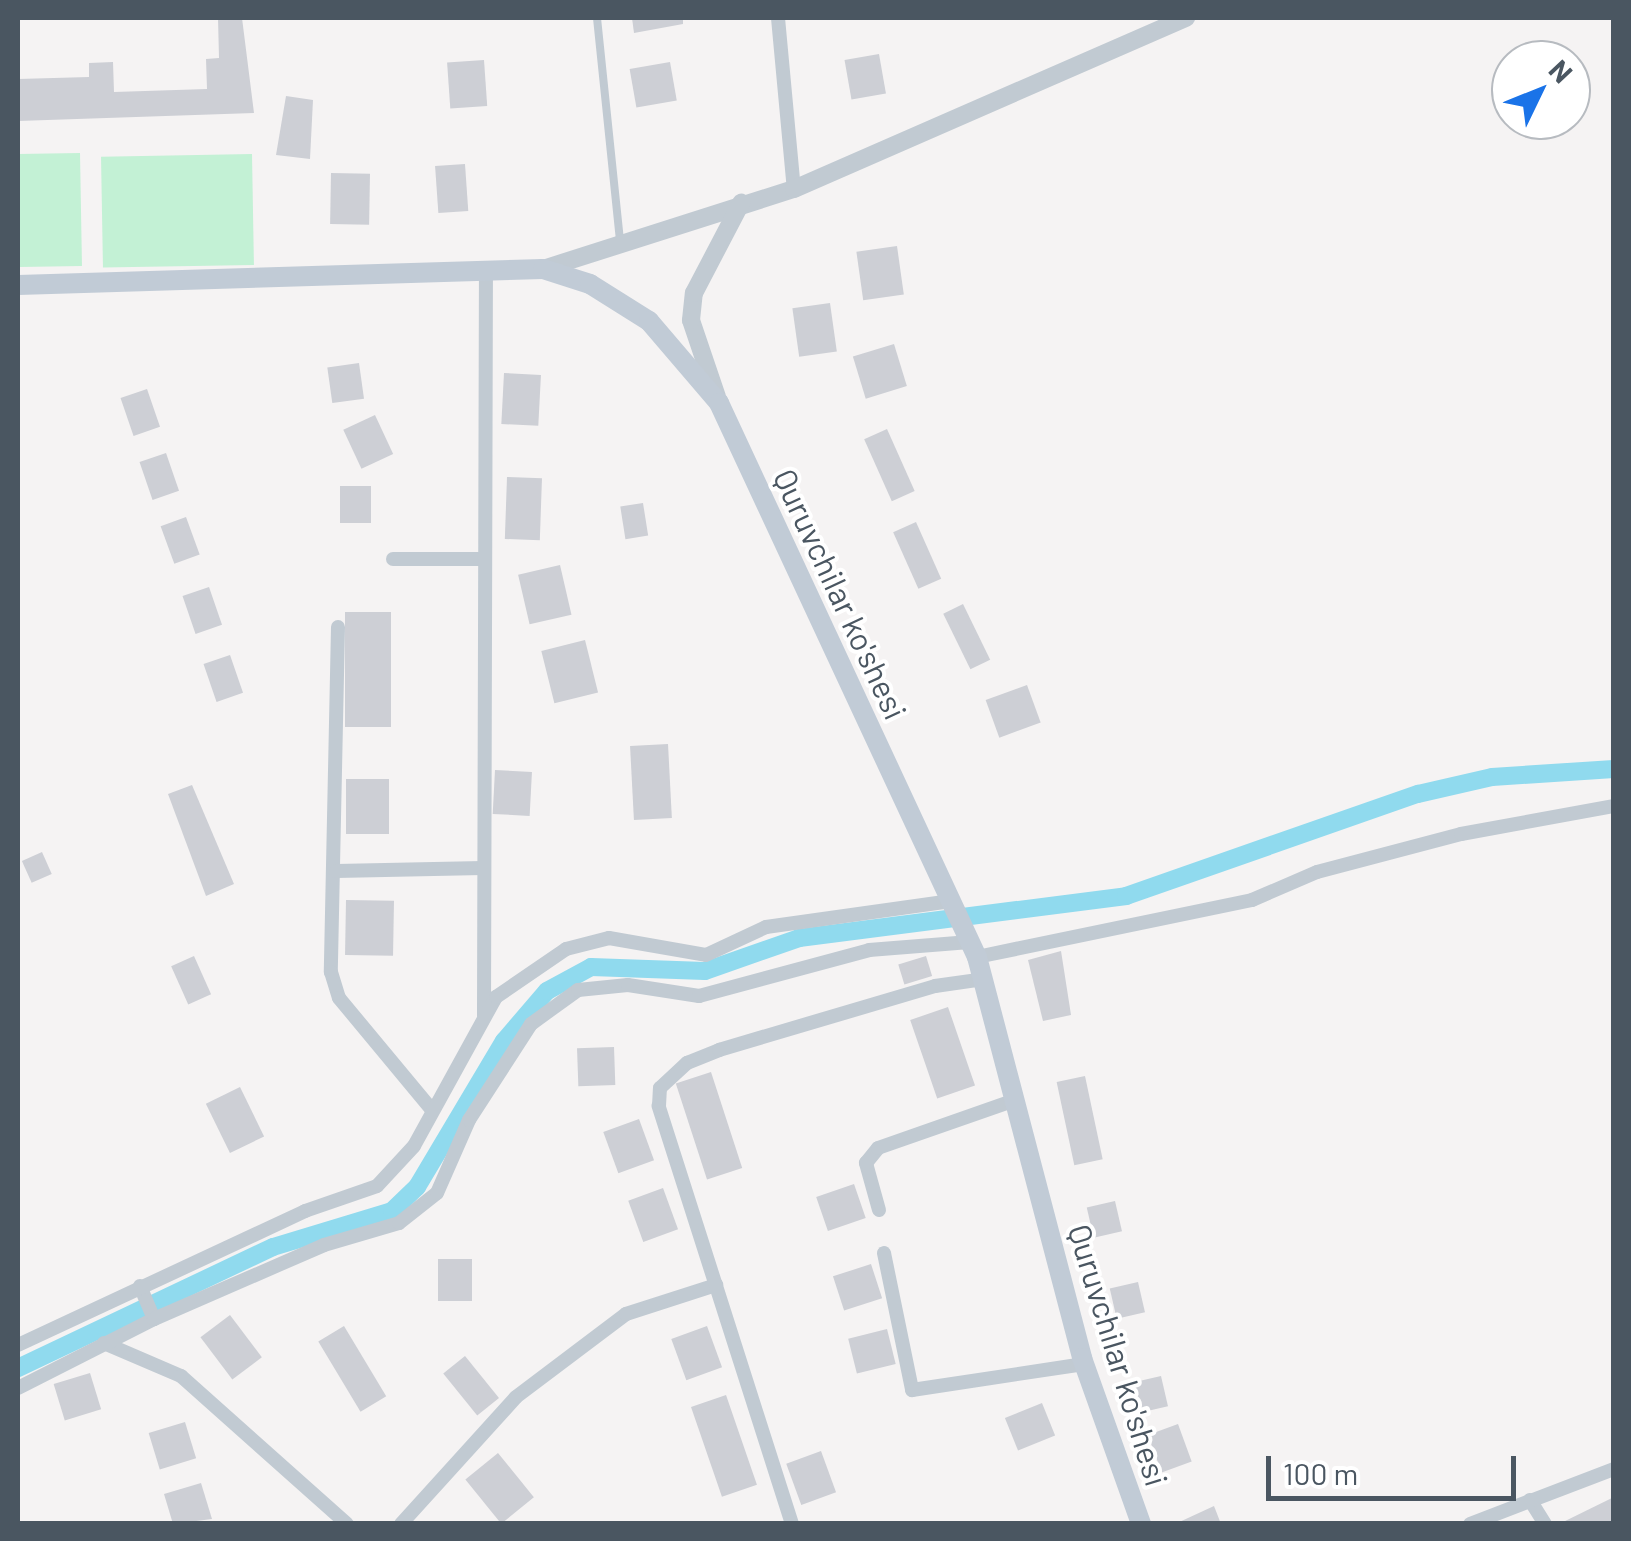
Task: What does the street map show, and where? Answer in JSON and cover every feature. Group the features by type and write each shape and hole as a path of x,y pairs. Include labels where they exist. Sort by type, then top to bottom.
{"main road":[{"name":"Quruvchilar ko'shesi","path":"18,284 542,269 622,300 649,321 719,403 971,945 984,979 1084,1364 1141,1524"}],"street":[{"path":"778,18 794,189"},
{"path":"542,269 794,189 1186,18"},
{"path":"719,403 692,307 703,270 741,203"},
{"path":"484,1016 486,270"},
{"path":"393,559 484,559"},
{"path":"338,628 336,872 330,972 339,998 431,1109"},
{"path":"18,1388 153,1316 412,1213 437,1193 469,1120 531,1024 578,990 628,985 698,996 869,950 971,945 1252,900 1317,872 1461,834 1614,806"},
{"path":"336,872 483,868"},
{"path":"18,1345 142,1291 305,1211 377,1186 414,1146 496,996 566,949 609,938 706,955 766,928 953,906"},
{"path":"792,1524 659,1106 667,1078 719,1050 935,986 984,979"},
{"path":"879,1210 866,1163 878,1148 1015,1100"},
{"path":"884,1253 912,1390 1084,1364"},
{"path":"401,1524 516,1397 626,1314 716,1284"},
{"path":"142,1291 153,1316"},
{"path":"104,1343 181,1376 346,1524"},
{"path":"1470,1524 1614,1469"},
{"path":"1530,1500 1545,1524"}],"lane":[{"path":"597,18 620,243"}],"green space":[{"path":"80,153 82,266 20,267 18,154"},
{"path":"252,154 254,265 103,268 101,157"}],"building":[{"path":"218,18 242,18 254,113 18,121 18,79 89,77 89,63 113,62 114,92 207,89 206,59 219,58"},
{"path":"632,18 683,18 683,24 634,33"},
{"path":"879,54 886,93 851,99 845,60"},
{"path":"484,60 487,106 450,108 447,63"},
{"path":"670,62 677,100 636,108 630,69"},
{"path":"286,96 313,100 310,159 276,155"},
{"path":"465,164 468,211 438,213 435,166"},
{"path":"331,173 370,174 369,225 330,224"},
{"path":"897,246 904,295 863,300 856,252"},
{"path":"830,303 837,352 799,357 792,308"},
{"path":"894,344 907,386 866,399 853,357"},
{"path":"359,363 364,399 332,403 327,367"},
{"path":"504,373 541,375 538,426 501,424"},
{"path":"147,389 160,427 134,436 121,398"},
{"path":"375,415 393,454 361,469 343,430"},
{"path":"887,429 915,491 892,501 864,439"},
{"path":"166,453 179,491 153,500 140,462"},
{"path":"507,477 542,478 540,540 505,539"},
{"path":"340,486 371,486 371,523 340,523"},
{"path":"643,503 648,536 625,539 620,507"},
{"path":"186,517 200,555 174,564 161,526"},
{"path":"916,522 941,579 918,589 893,532"},
{"path":"560,565 571,615 530,624 518,575"},
{"path":"209,587 222,625 196,634 183,596"},
{"path":"963,604 990,660 970,669 943,614"},
{"path":"345,612 391,612 391,727 345,727"},
{"path":"585,640 598,692 554,703 541,651"},
{"path":"230,655 243,693 217,702 204,664"},
{"path":"1027,685 1041,723 999,738 986,700"},
{"path":"668,744 672,818 634,820 630,746"},
{"path":"495,770 532,772 530,816 493,814"},
{"path":"346,779 389,779 389,834 346,834"},
{"path":"192,785 234,884 206,896 168,794"},
{"path":"42,852 52,874 32,883 22,861"},
{"path":"346,900 394,901 393,956 345,955"},
{"path":"1061,951 1071,1015 1043,1021 1028,960"},
{"path":"194,956 211,994 188,1005 171,966"},
{"path":"926,956 932,976 904,985 898,964"},
{"path":"948,1007 975,1085 937,1099 910,1020"},
{"path":"614,1047 615,1085 578,1086 577,1048"},
{"path":"711,1072 742,1168 707,1179 676,1083"},
{"path":"1085,1076 1103,1159 1074,1165 1057,1082"},
{"path":"240,1087 264,1136 230,1153 206,1104"},
{"path":"639,1119 654,1160 618,1173 603,1132"},
{"path":"854,1184 866,1218 828,1231 816,1197"},
{"path":"663,1188 678,1229 643,1242 628,1201"},
{"path":"1115,1201 1122,1231 1094,1238 1087,1208"},
{"path":"438,1259 472,1259 472,1301 438,1301"},
{"path":"871,1264 882,1298 844,1311 833,1276"},
{"path":"1138,1282 1145,1312 1117,1319 1110,1289"},
{"path":"230,1315 262,1357 232,1380 200,1337"},
{"path":"344,1326 386,1396 361,1412 318,1341"},
{"path":"707,1326 722,1367 686,1380 671,1339"},
{"path":"887,1329 896,1364 857,1374 848,1339"},
{"path":"465,1356 499,1398 477,1416 443,1374"},
{"path":"90,1373 101,1409 65,1420 54,1384"},
{"path":"1161,1376 1168,1406 1140,1413 1133,1383"},
{"path":"726,1395 757,1485 722,1497 691,1407"},
{"path":"1042,1403 1055,1435 1018,1450 1005,1418"},
{"path":"185,1422 196,1458 160,1469 149,1433"},
{"path":"1178,1424 1192,1462 1162,1473 1148,1435"},
{"path":"821,1451 836,1492 801,1505 786,1464"},
{"path":"498,1453 534,1497 501,1524 465,1479"},
{"path":"201,1483 212,1519 173,1524 164,1494"},
{"path":"1614,1497 1614,1524 1559,1524"},
{"path":"1214,1506 1221,1524 1175,1524"}],"waterway":[{"path":"18,1368 273,1247 392,1211 417,1187 504,1041 547,991 591,967 705,971 799,938 1126,896 1418,794 1492,777 1614,769"}]}
